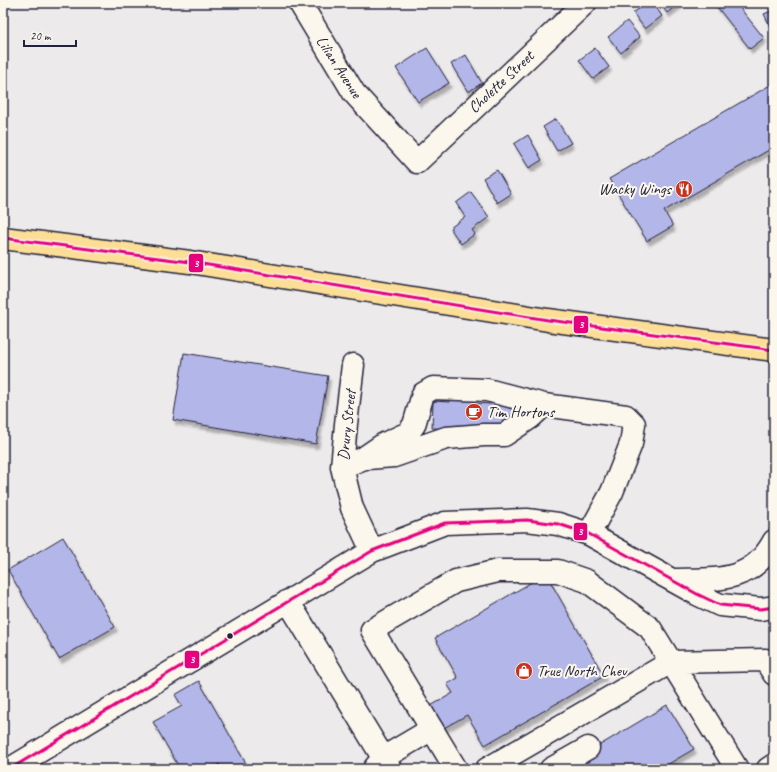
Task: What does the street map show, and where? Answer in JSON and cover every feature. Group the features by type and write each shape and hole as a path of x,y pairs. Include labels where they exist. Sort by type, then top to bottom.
{"highway":[{"path":"3,238 190,262 548,320 774,350"}],"street":[{"name":"Lilian Avenue","path":"300,3 354,93 417,162"},
{"name":"Cholette Street","path":"417,162 584,3"},
{"name":"Drury Street","path":"354,365 342,467 352,508 372,551"},
{"path":"342,467 362,459 384,444 408,433 414,425 423,394 433,388 487,390 544,405 626,416 634,424 632,444 612,492 589,534"},
{"path":"362,459 394,456 446,438 504,435 532,417 544,405"},
{"path":"10,769 372,551 445,524 527,520 558,524 589,534 697,594 720,605 761,609 774,606"},
{"path":"674,580 726,578 742,573 757,563 768,551 774,541"},
{"path":"456,769 372,630 456,581 498,571 558,571 587,581 650,628 737,769"},
{"path":"288,601 382,765 432,729"},
{"path":"487,769 671,662 765,660 774,674"},
{"path":"551,769 588,748"},
{"path":"768,769 774,766"}],"building":[{"path":"647,3 653,3 662,16 645,29 633,13"},
{"path":"660,3 680,3 667,13"},
{"path":"714,3 736,3 764,38 750,49"},
{"path":"774,10 774,34 764,14"},
{"path":"627,21 640,37 621,53 608,37"},
{"path":"427,48 449,83 418,102 396,68"},
{"path":"595,48 609,67 593,79 579,60"},
{"path":"466,55 482,83 468,92 451,64"},
{"path":"772,84 774,88 774,147 664,211 673,226 647,241 609,179"},
{"path":"556,119 571,143 557,151 543,127"},
{"path":"528,135 542,160 529,168 514,144"},
{"path":"497,170 511,194 497,203 483,178"},
{"path":"471,192 489,217 472,230 475,234 461,244 450,228 465,217 456,203"},
{"path":"184,353 328,376 316,444 173,420"},
{"name":"Tim Hortons","path":"450,398 474,399 474,403 491,404 491,400 509,404 514,409 516,415 503,431 432,428 433,401 450,402"},
{"path":"63,537 115,627 59,659 8,570"},
{"path":"546,574 604,676 485,745 467,715 442,729 429,707 453,693 447,684 458,678 435,638"},
{"path":"199,681 249,769 222,769 219,764 211,769 180,769 153,722 182,706 175,695"},
{"path":"667,705 694,749 660,769 581,769 575,760"}],"transit line":[{"name":"3","path":"3,238 190,262 548,320 774,350"},
{"name":"3","path":"10,769 372,551 445,523 527,520 558,524 589,534 697,594 720,605 761,609 774,607"}],"place":[{"name":"Wacky Wings","path":"684,189"},
{"name":"Tim Hortons","path":"474,412"},
{"name":"True North Chev","path":"524,671"}]}
